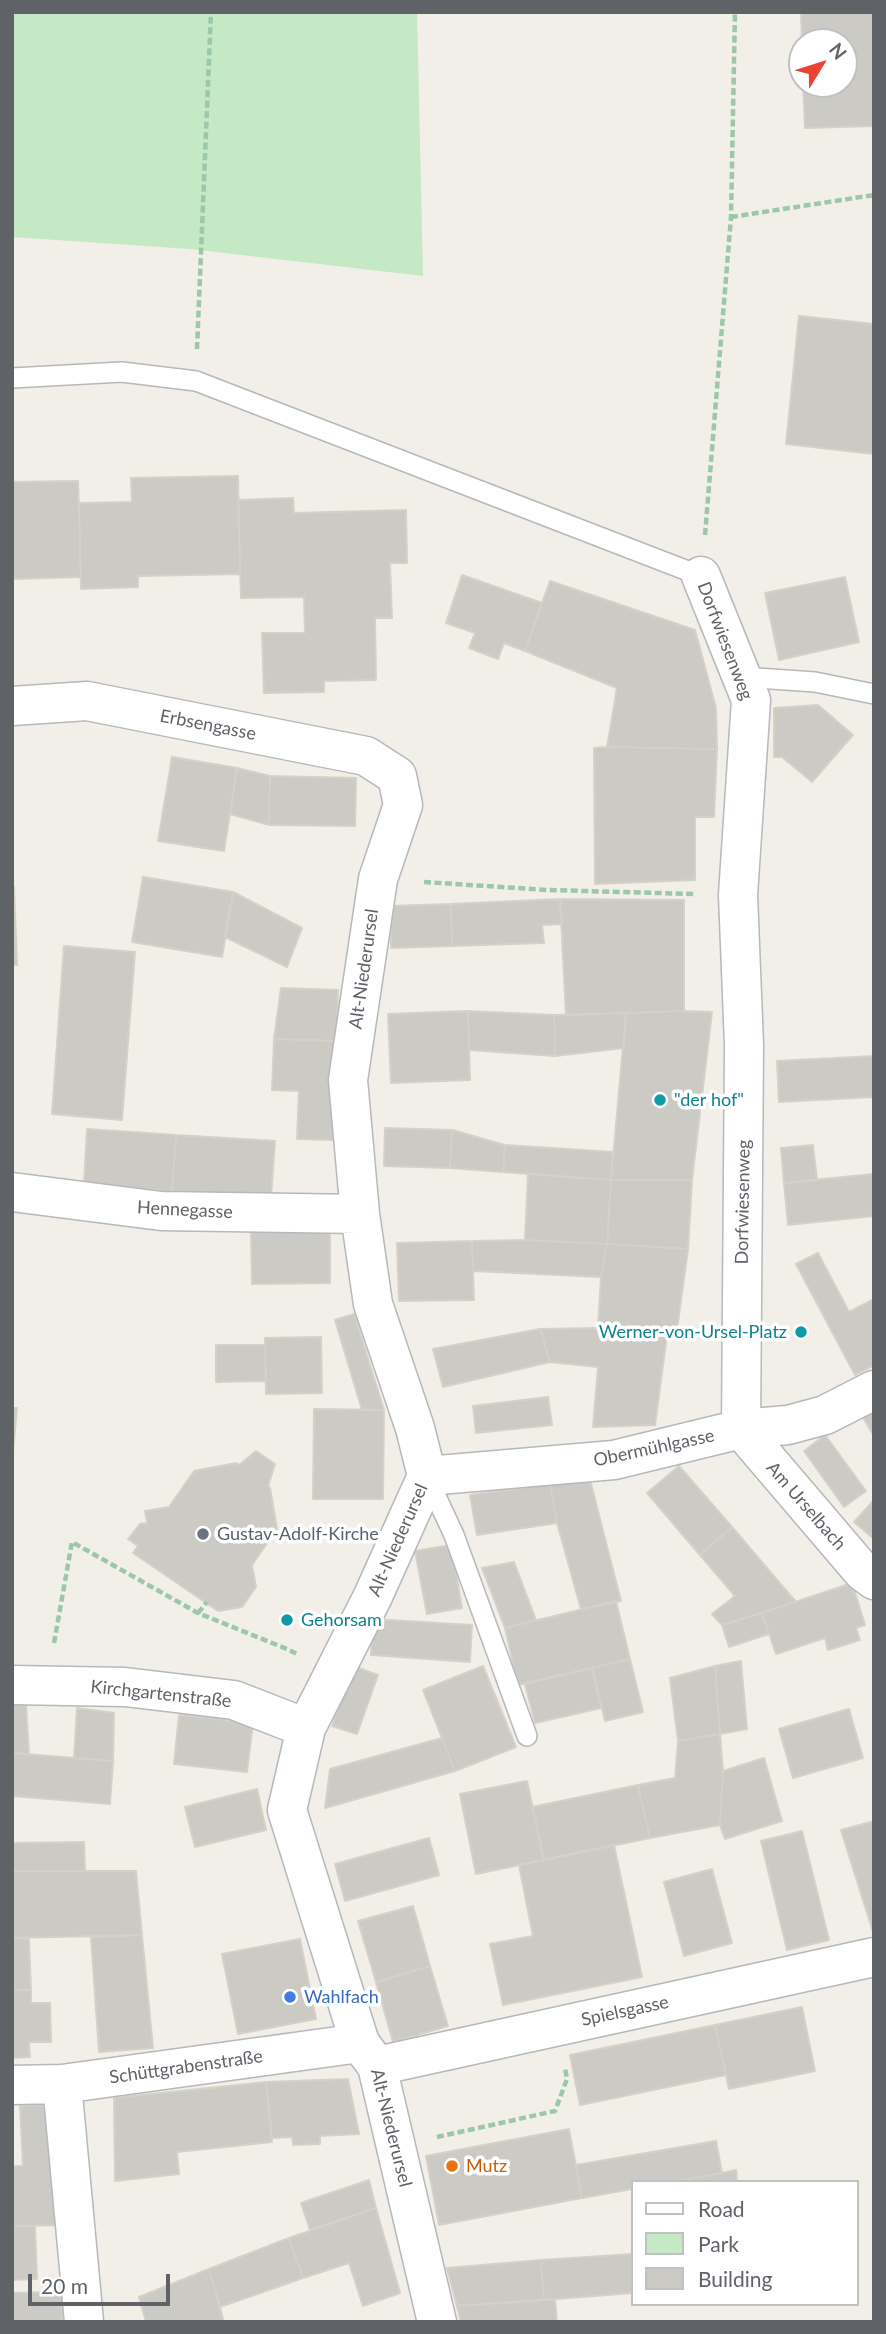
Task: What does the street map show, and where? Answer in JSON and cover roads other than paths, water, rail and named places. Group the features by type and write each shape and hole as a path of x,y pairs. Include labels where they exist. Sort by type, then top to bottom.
{"street":[{"name":"Dorfwiesenweg","path":"701,576 751,700 738,895 744,1045 741,1429"},
{"name":"Erbsengasse","path":"12,706 87,701 366,756 397,776"},
{"name":"Alt-Niederursel","path":"397,776 403,805 378,878 348,1080 360,1214 373,1304 415,1428 427,1476 373,1596 306,1728 287,1810 369,2054 437,2322"},
{"name":"Hennegasse","path":"12,1192 161,1211 360,1214"},
{"name":"Obermühlgasse","path":"427,1476 614,1460 741,1429 788,1426 825,1415 874,1390"},
{"name":"Am Urselbach","path":"741,1429 863,1572 874,1580"},
{"name":"Kirchgartenstraße","path":"30,1685 125,1687 234,1700 306,1728"},
{"name":"Spielsgasse","path":"369,2054 874,1957"},
{"name":"Schüttgrabenstraße","path":"12,2085 62,2084 369,2054"},
{"path":"62,2084 83,2322"}],"lane":[{"name":"Dorfwiesenweg","path":"12,377 122,372 196,381 701,576"},
{"path":"742,677 815,682 874,694"},
{"path":"427,1476 454,1535 527,1736"}],"place":[{"name":"\"der hof\"","path":"660,1100"},
{"name":"Werner-von-Ursel-Platz","path":"801,1332"},
{"name":"Gustav-Adolf-Kirche","path":"203,1534"},
{"name":"Gehorsam","path":"287,1620"},
{"name":"Wahlfach","path":"290,1997"},
{"name":"Mutz","path":"452,2166"}]}
